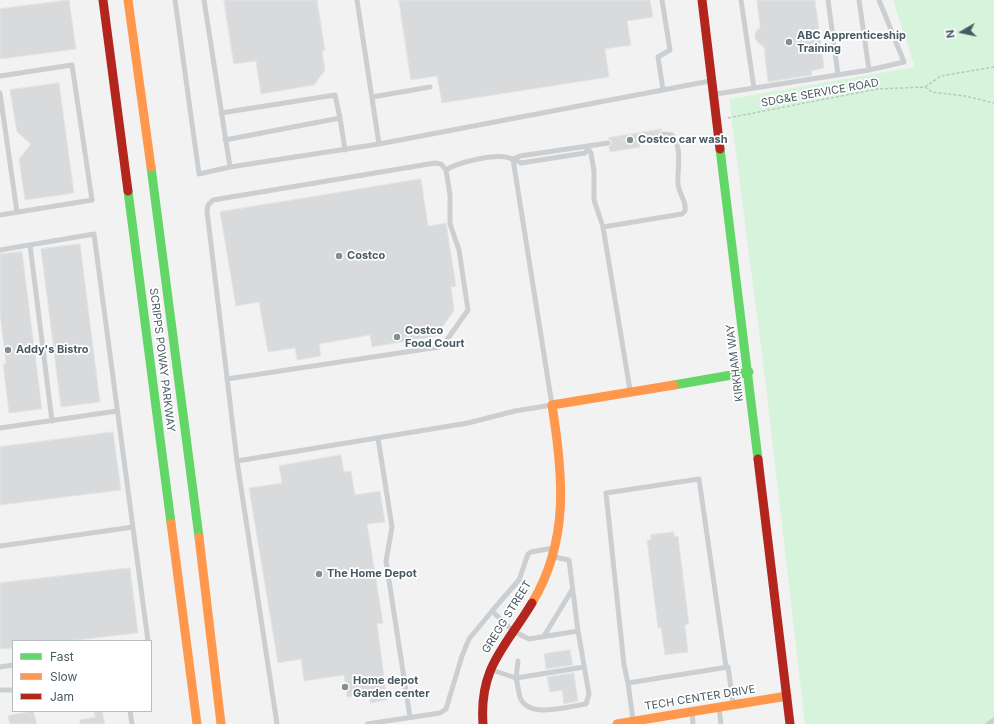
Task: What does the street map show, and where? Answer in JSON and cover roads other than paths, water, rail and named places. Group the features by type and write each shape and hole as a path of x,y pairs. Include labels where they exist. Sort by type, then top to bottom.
{"main road":[{"name":"SCRIPPS POWAY PARKWAY","path":"103,0 197,724"},
{"name":"SCRIPPS POWAY PARKWAY","path":"128,0 188,445 221,724"},
{"name":"KIRKHAM WAY","path":"702,0 715,94 790,724"},
{"path":"552,405 748,372"},
{"name":"GREGG STREET","path":"483,724 482,700 489,669 538,593 553,557 560,525 563,490 552,405"},
{"name":"TECH CENTER DRIVE","path":"617,724 787,696"}],"lane":[{"path":"175,0 199,174 230,167 379,144 713,81"},
{"path":"204,0 230,167"},
{"path":"357,0 379,144"},
{"path":"662,0 670,50 658,57 663,90"},
{"path":"740,0 754,88"},
{"path":"828,0 838,75"},
{"path":"859,0 869,70"},
{"path":"715,94 869,70 904,62 879,0"},
{"path":"0,76 72,64 92,200 0,215"},
{"path":"372,97 430,87"},
{"path":"0,93 17,212"},
{"path":"221,113 335,94 344,150"},
{"path":"225,140 340,118"},
{"path":"603,227 682,214 686,212 686,207 678,186 677,150 672,135 663,134"},
{"path":"446,170 457,164 498,157 514,159 520,156 608,143"},
{"path":"589,147 594,171 594,200 603,227 630,393"},
{"path":"238,461 468,423 515,411 552,405 514,159"},
{"path":"227,379 439,347 444,344 468,310 459,250 450,224 450,195 446,170 441,164 429,163 213,200 208,205 207,211 227,379 277,724"},
{"path":"0,250 94,234 148,640"},
{"path":"30,245 52,421"},
{"path":"0,426 52,421 118,411"},
{"path":"378,438 392,527 386,561 410,717"},
{"path":"630,723 628,683 624,665 606,493 699,479 726,667 728,667 734,705"},
{"path":"0,546 133,527"},
{"path":"367,724 440,713 446,709 462,656 469,639 518,580 528,554 555,547"},
{"path":"518,661 516,678 520,698 530,708 541,711 586,704 589,694 572,590 569,560 553,557"},
{"path":"544,636 572,590"},
{"path":"492,611 513,631 529,639 578,630"},
{"path":"0,666 12,665"},
{"path":"489,669 516,678 584,667"},
{"path":"628,683 726,667"},
{"path":"0,690 12,690"},
{"path":"719,708 721,724"},
{"path":"692,711 694,724"},
{"path":"130,712 132,724"},
{"path":"988,724 994,720"}],"place":[{"name":"ABC Apprenticeship Training","path":"789,42"},
{"name":"Costco car wash","path":"630,140"},
{"name":"Costco","path":"339,256"},
{"name":"Costco Food Court","path":"397,337"},
{"name":"Addy's Bistro","path":"8,350"},
{"name":"The Home Depot","path":"319,574"},
{"name":"Home depot Garden center","path":"345,687"}]}
